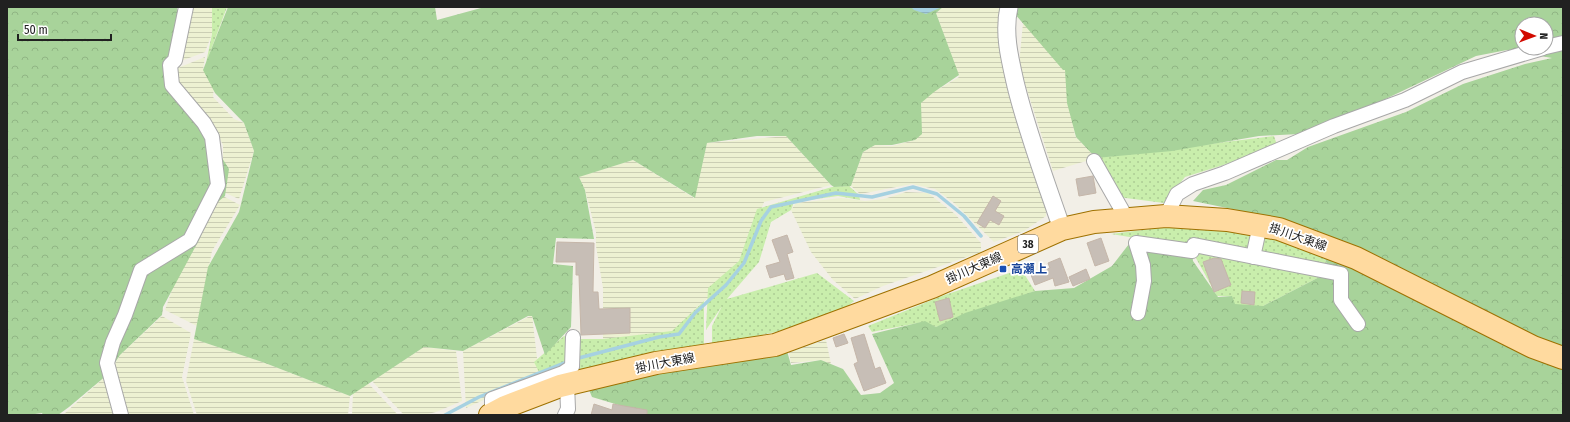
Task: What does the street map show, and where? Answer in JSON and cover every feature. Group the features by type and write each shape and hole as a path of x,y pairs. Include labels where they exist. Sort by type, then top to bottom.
{"main road":[{"name":"掛川大東線","path":"491,414 571,369 656,363 775,345 932,287 1062,229 1094,222 1166,216 1227,220 1279,229 1356,258 1533,347 1563,358"}],"street":[{"path":"121,415 107,363 113,342 125,315 141,270 190,240 218,185 212,137 204,123 172,85 170,65 175,60 186,7"},
{"path":"1009,7 1007,17 1009,55 1026,124 1062,229"},
{"path":"1166,216 1177,194 1194,184 1225,174 1334,126 1405,100 1462,72 1516,56"},
{"path":"1094,161 1127,219"},
{"path":"1253,257 1260,225"},
{"path":"1138,313 1144,281 1143,265 1136,243 1192,251 1194,245 1341,274 1340,300 1358,324"},
{"path":"565,415 568,409 573,337"}],"green space":[{"path":"7,7 177,7 178,18 168,72 229,169 225,196 213,206 199,240 163,307 162,315 120,355 107,375 58,415 43,415 42,413 7,415"},
{"path":"188,7 218,7 215,26 205,52 181,61 188,35"},
{"path":"212,7 227,7 206,63 212,34"},
{"path":"228,7 435,7 437,20 481,7 943,7 936,13 959,75 921,103 922,134 915,140 892,145 875,145 863,152 851,186 834,187 831,185 786,136 757,136 707,143 695,198 633,160 579,177 585,190 594,239 556,238 553,264 573,266 571,327 545,355 532,316 528,316 463,351 424,347 350,396 265,363 194,339 208,267 239,212 254,151 244,123 215,93 203,70"},
{"path":"943,7 1006,7 1046,208 1046,216 1024,231 994,242 954,203 935,189 912,184 860,194 851,186 863,152 875,145 892,146 915,140 919,110 924,94 939,89 959,77 936,13"},
{"path":"1009,7 1563,7 1563,415 642,415 642,412 592,397 589,390 636,376 787,351 791,365 821,360 843,369 861,395 880,393 894,383 872,334 925,321 936,327 965,313 1035,291 1074,288 1112,266 1129,244 1192,251 1193,261 1218,297 1232,296 1235,304 1263,306 1329,272 1319,238 1289,225 1237,210 1193,201 1203,190 1226,185 1276,160 1287,160 1308,147 1406,112 1463,84 1525,64 1552,58 1541,56 1554,56 1554,16 1514,16 1514,51 1507,50 1476,56 1356,113 1299,134 1259,136 1172,151 1096,158 1076,137 1067,103 1065,70 1063,70"},
{"path":"1023,23 1065,70 1075,136 1096,158 1053,171 1019,65"},
{"path":"205,57 203,70 215,74 213,97 234,119 244,123 254,151 239,199 223,192 223,145 209,119 168,72"},
{"path":"786,136 831,185 764,202 741,261 726,285 699,305 672,332 603,339 603,288 596,246 596,232 585,190 578,177 633,160 694,198 707,143"},
{"path":"1274,136 1278,148 1185,177 1164,203 1118,197 1096,158"},
{"path":"849,186 859,195 860,200 838,196 794,202 791,210 771,222 759,262 727,299 817,273 854,301 843,310 810,325 712,345 712,326 722,306 706,330 708,288 739,261 757,209 832,187"},
{"path":"906,192 928,193 955,214 981,243 981,252 883,286 855,299 833,280 811,252 791,210 796,203 841,198 865,201 884,199"},
{"path":"221,195 240,205 212,251 197,326 165,310 191,236"},
{"path":"1175,226 1228,230 1273,237 1323,253 1329,272 1263,306 1234,306 1231,296 1217,296 1191,247 1111,234"},
{"path":"1021,269 1035,291 936,327 923,322 872,332 868,326 942,296"},
{"path":"704,301 704,351 543,380 534,362 564,336 573,339 603,339 672,331"},
{"path":"532,315 539,375 466,408 463,351"},
{"path":"162,316 191,333 182,377 194,415 123,415 110,373 120,355"},
{"path":"194,339 265,363 350,396 348,415 197,415 186,381"},
{"path":"826,340 831,364 821,360 791,363 789,352"},
{"path":"424,347 456,351 462,401 436,412 424,415 404,415 372,381"},
{"path":"107,375 115,415 61,415 64,414"},
{"path":"368,383 398,415 352,415 353,393"}],"water":[{"path":"911,7 942,7 926,14 914,10"}],"building":[{"path":"1093,176 1096,193 1079,196 1076,179"},
{"path":"993,196 1001,201 995,211 1004,216 999,225 990,220 985,228 977,223"},
{"path":"787,235 793,252 787,254 794,278 786,280 784,274 770,278 766,266 780,262 772,240"},
{"path":"1101,238 1109,261 1095,266 1087,243"},
{"path":"557,242 594,243 593,292 598,292 599,309 630,308 630,333 581,335 579,275 576,275 576,262 556,262"},
{"path":"1060,258 1069,282 1055,286 1053,278 1035,285 1031,275 1050,268 1048,263"},
{"path":"1214,258 1221,259 1231,285 1214,292 1203,262"},
{"path":"1086,269 1090,279 1073,286 1069,277"},
{"path":"1242,291 1255,292 1254,305 1241,303"},
{"path":"949,298 953,317 940,321 935,302"},
{"path":"844,334 848,343 836,347 833,338"},
{"path":"864,334 875,369 880,367 886,383 864,391 854,364 858,362 851,338"},
{"path":"594,404 612,410 613,404 647,410 647,415 591,415"}],"waterway":[{"path":"575,359 659,337 679,334 695,313 726,285 744,263 761,221 771,207 836,193 872,197 913,187 937,194 964,216 981,236"},
{"path":"445,415 479,397 569,361"}],"place":[{"name":"高瀬上","path":"1003,269"}]}
